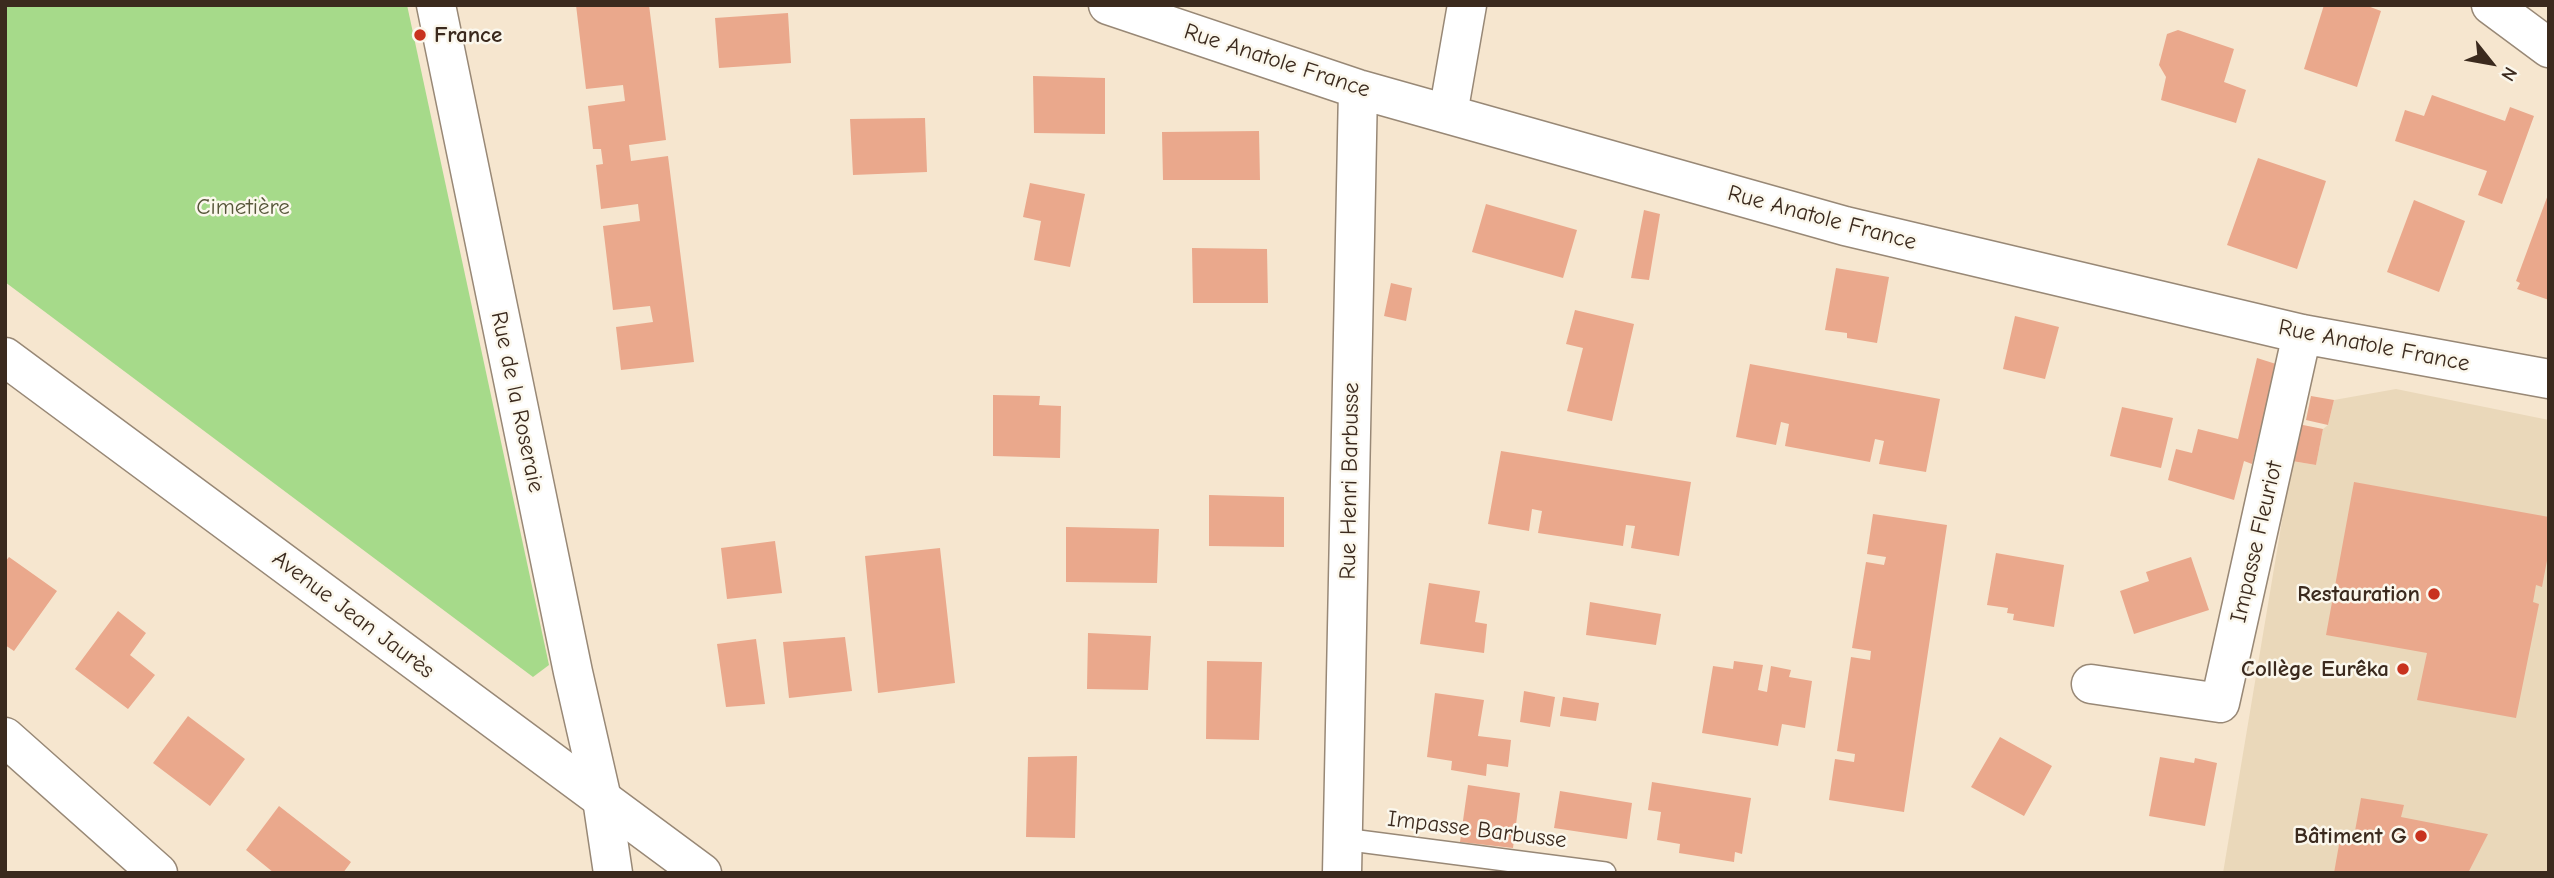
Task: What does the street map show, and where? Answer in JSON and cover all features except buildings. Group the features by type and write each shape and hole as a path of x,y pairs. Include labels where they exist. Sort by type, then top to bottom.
{"street":[{"name":"Rue de la Roseraie","path":"436,5 573,673 602,799 613,873"},
{"name":"Rue Anatole France","path":"1108,5 1358,89 1844,226 2302,334 2549,379"},
{"path":"1448,114 1466,5"},
{"path":"2491,5 2549,48"},
{"name":"Rue Henri Barbusse","path":"1343,856 1358,89"},
{"name":"Impasse Fleuriot","path":"2091,684 2220,704 2302,334"},
{"name":"Avenue Jean Jaurès","path":"5,357 702,873"},
{"path":"5,737 158,873"}],"lane":[{"name":"Impasse Barbusse","path":"1343,856 1605,873"}],"shaded area":[{"name":"Collège Eurêka","path":"2396,389 2549,420 2549,873 2223,873 2292,461 2316,465 2323,429 2328,425 2334,400"}],"green space":[{"name":"Cimetière","path":"5,5 407,5 549,665 533,677 5,282"}],"place":[{"name":"France","path":"420,35"},
{"name":"Restauration","path":"2434,594"},
{"name":"Collège Eurêka","path":"2403,669"},
{"name":"Bâtiment G","path":"2421,836"}]}
